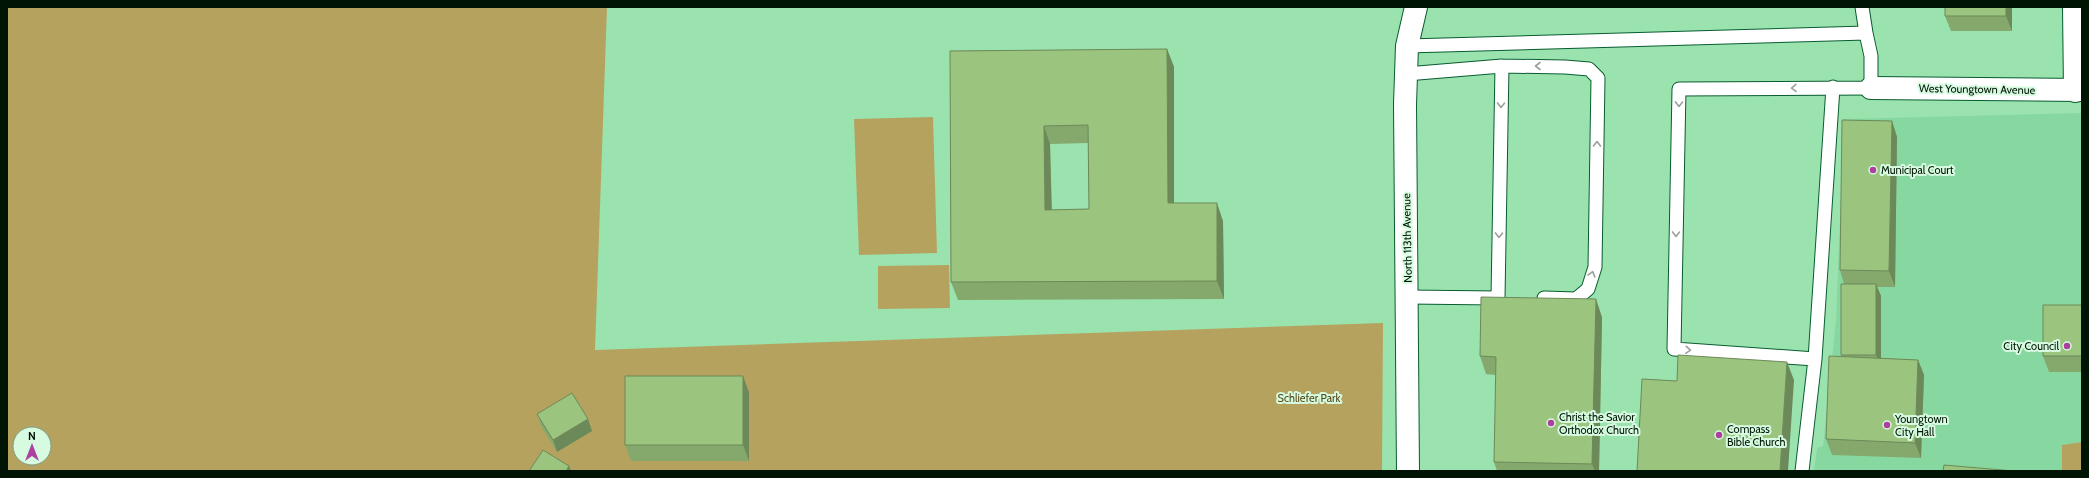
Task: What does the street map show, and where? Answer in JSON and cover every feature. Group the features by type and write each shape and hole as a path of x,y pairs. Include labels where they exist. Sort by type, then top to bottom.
{"street":[{"name":"North 113th Avenue","path":"1408,471 1406,74 1407,46 1416,7"},
{"path":"2074,7 2078,90"},
{"name":"West Youngtown Avenue","path":"1871,88 2078,90"}],"lane":[{"path":"1815,359 1674,349 1679,89 1871,88 1871,56 1862,7"},
{"path":"1407,46 1866,33"},
{"path":"1498,298 1502,66"},
{"path":"1406,74 1502,66 1565,67 1589,69 1598,78 1595,267 1588,289 1576,299 1530,298"},
{"path":"1802,471 1815,359 1833,87"},
{"path":"1408,297 1514,298"}],"shaded area":[{"path":"2082,113 2082,442 2062,445 2062,471 1814,471 1817,448 1823,446 1836,320 1844,119"}],"green space":[{"name":"Schliefer Park","path":"7,7 607,7 595,350 1383,323 1382,471 7,471"},
{"path":"933,117 937,253 859,255 854,119"},
{"path":"949,265 950,308 878,309 878,266"},
{"path":"2082,442 2082,471 2062,471 2062,445"}],"building":[{"path":"1945,7 2006,7 2006,16 1945,16"},
{"path":"1167,49 1168,203 1217,203 1217,281 951,282 950,51","holes":["1088,125 1089,209 1045,210 1044,126"]},
{"path":"1842,120 1892,121 1889,271 1840,270"},
{"path":"1841,284 1876,284 1876,355 1841,355"},
{"name":"Christ the Savior Orthodox Church","path":"1481,297 1596,299 1592,464 1494,462 1496,357 1480,356"},
{"path":"2043,305 2082,305 2082,356 2043,356"},
{"name":"Compass Bible Church","path":"1678,355 1787,362 1780,471 1637,471 1642,379 1677,381"},
{"path":"1829,356 1918,360 1915,443 1826,439"},
{"path":"625,376 743,376 743,445 625,445"},
{"path":"572,393 588,419 553,440 537,414"},
{"path":"543,450 569,466 566,471 529,471"},
{"path":"1944,465 2014,471 1943,471"}],"place":[{"name":"Municipal Court","path":"1873,170"},
{"name":"City Council","path":"2067,346"},
{"name":"Christ the Savior Orthodox Church","path":"1551,423"},
{"name":"Youngtown City Hall","path":"1887,425"},
{"name":"Compass Bible Church","path":"1719,435"}]}
